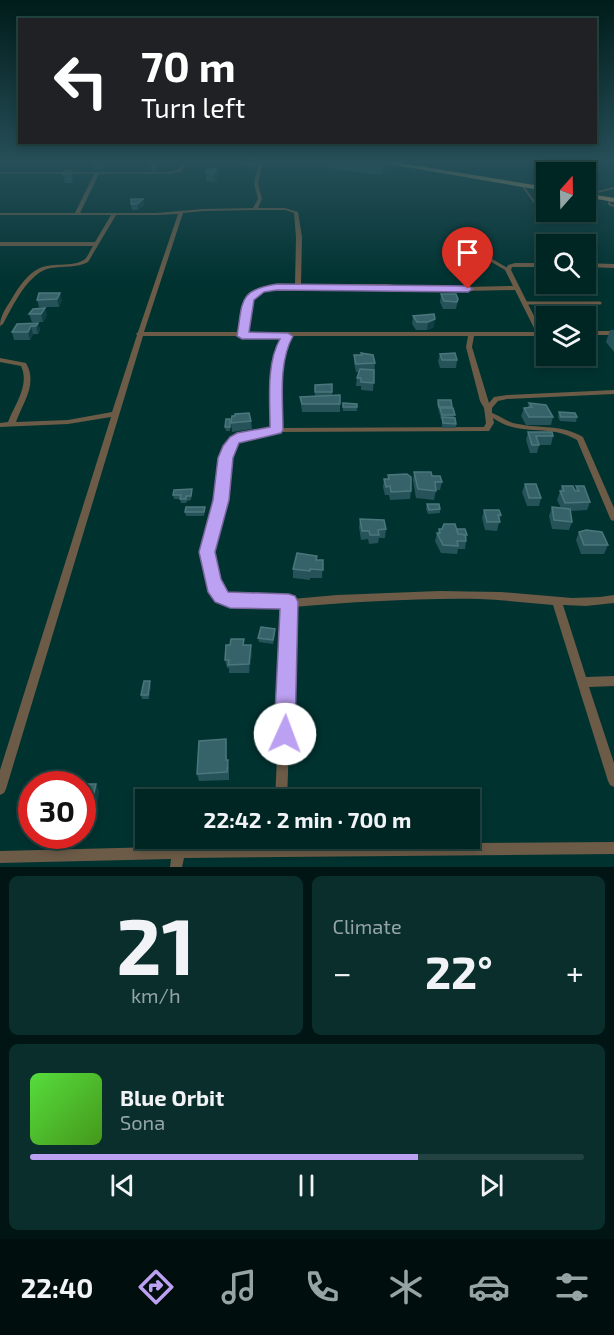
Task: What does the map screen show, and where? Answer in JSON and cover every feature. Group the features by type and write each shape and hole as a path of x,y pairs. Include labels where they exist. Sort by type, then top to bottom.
{"street":[{"path":"77,214 83,201"},
{"path":"255,209 259,201"},
{"path":"0,214 290,210 296,212 299,237 298,286"},
{"path":"0,789 140,334 181,212"},
{"path":"0,324 34,272 46,267 84,263 114,214"},
{"path":"0,244 95,244"},
{"path":"536,264 515,265 510,266 507,270 536,323"},
{"path":"596,265 614,266"},
{"path":"242,336 251,296 268,287 387,286 420,290 515,288"},
{"path":"596,333 614,333"},
{"path":"140,334 242,336 536,334"},
{"path":"471,335 469,347 490,423 486,429 277,430 242,436 234,440 225,458 221,500 207,552 214,583 222,597 241,602 289,602 426,595 501,596 557,602 614,599"},
{"path":"277,430 277,374 282,346 288,336"},
{"path":"0,360 24,364 27,369 25,395 14,412 11,425"},
{"path":"488,411 496,399 507,397 614,392"},
{"path":"488,411 509,425 567,431 580,439 614,518"},
{"path":"0,425 68,422 116,414"},
{"path":"281,789 289,602"},
{"path":"557,602 614,781"},
{"path":"582,682 614,681"},
{"path":"480,846 614,848"},
{"path":"0,857 216,849"},
{"path":"176,867 178,852"}],"lane":[{"path":"477,234 483,254 494,265 507,270"},
{"path":"523,303 600,303"}],"building":[{"path":"39,293 60,293 57,299 37,300"},
{"path":"441,294 456,294 457,302 444,301"},
{"path":"45,308 41,314 29,314 33,309"},
{"path":"434,314 435,319 428,322 417,322 413,316"},
{"path":"38,323 36,326 31,326 28,332 12,332 17,324"},
{"path":"361,353 373,355 375,363 356,364 354,355 362,355"},
{"path":"455,353 457,360 442,360 440,354"},
{"path":"360,369 374,370 374,383 361,382 361,378 357,378"},
{"path":"332,384 332,392 315,392 315,385"},
{"path":"340,395 340,404 302,404 300,397"},
{"path":"438,400 451,400 452,407 439,407"},
{"path":"343,403 357,404 357,407 343,407"},
{"path":"529,403 546,405 553,417 529,417 524,408 532,407"},
{"path":"440,408 453,408 455,415 442,415"},
{"path":"559,412 575,413 577,417 561,417"},
{"path":"249,413 251,421 231,423 232,416 235,414"},
{"path":"442,417 455,418 456,424 443,423"},
{"path":"226,419 230,419 230,427 225,427"},
{"path":"528,432 552,432 553,436 536,436 539,445 532,445"},
{"path":"414,472 431,472 432,476 440,476 442,482 435,482 436,491 418,489"},
{"path":"407,474 411,477 411,491 391,492 390,486 386,487 384,479 389,479 388,475"},
{"path":"525,484 536,484 541,498 529,498"},
{"path":"562,486 573,486 575,491 579,491 576,486 584,486 590,502 565,503 560,491 564,491"},
{"path":"192,489 191,496 186,496 186,499 180,499 181,495 173,495 174,490"},
{"path":"427,504 439,504 440,509 429,510"},
{"path":"186,507 205,507 204,512 185,512"},
{"path":"552,507 570,509 572,522 554,520"},
{"path":"484,510 499,510 500,522 487,522"},
{"path":"360,519 384,520 386,529 378,530 379,535 370,535 369,531 362,531"},
{"path":"444,524 455,524 458,534 465,534 466,541 457,541 458,546 443,545 437,533 440,533 439,529 442,529"},
{"path":"457,529 465,529 467,535 458,534"},
{"path":"586,530 602,532 608,545 584,545 579,532"},
{"path":"297,553 317,556 316,560 323,560 323,570 293,569"},
{"path":"261,627 275,629 273,640 258,638"},
{"path":"231,639 244,639 243,645 251,645 249,664 228,665 229,660 225,660 226,645 230,645"},
{"path":"144,681 150,681 148,695 141,695"},
{"path":"226,739 227,772 197,774 199,741"}],"route":[{"path":"285,734 289,602 230,601 222,597 217,592 207,552 221,500 225,458 230,446 234,440 242,436 277,430 277,374 283,341 288,336 242,336 249,300 254,293 268,287 387,286 420,290 468,289"}]}
